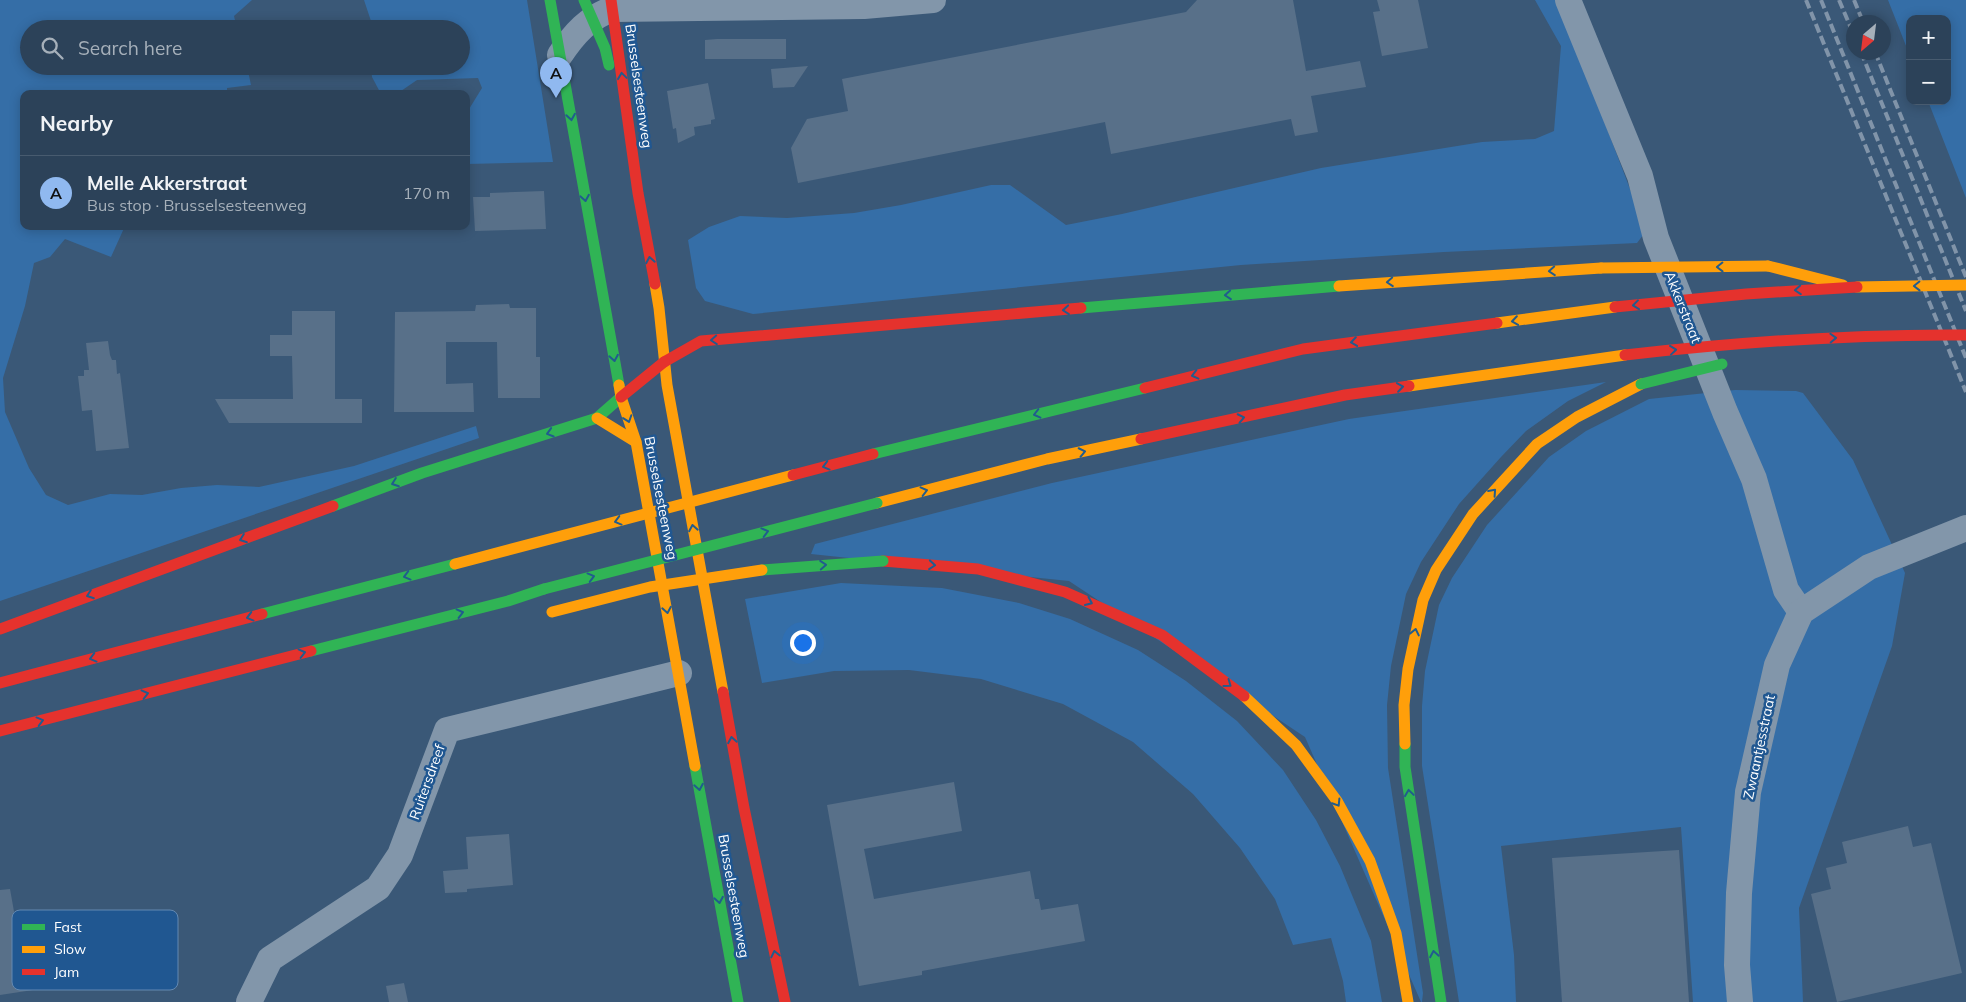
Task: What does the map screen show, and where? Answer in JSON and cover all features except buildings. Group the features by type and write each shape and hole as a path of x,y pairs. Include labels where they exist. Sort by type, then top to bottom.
{"main road":[{"name":"Brusselsesteenweg","path":"550,0 621,397 636,442 738,1002"},
{"name":"Brusselsesteenweg","path":"601,6 659,308 667,385 740,788 785,1002"},
{"path":"601,6 605,48 638,193"},
{"path":"0,629 422,473 597,418 664,362 701,341 1325,287 1600,268 1768,266 1846,286"},
{"path":"0,682 873,454 1303,349 1698,297 1846,286 1966,285"},
{"path":"0,731 1047,460 1344,395 1625,355 1767,340 1930,334 1966,335"},
{"path":"1441,1002 1405,767 1404,705 1408,668 1422,600 1436,570 1473,514 1537,444 1576,416 1641,384 1722,364 1767,340"},
{"path":"597,418 651,450"},
{"path":"673,497 677,517"},
{"path":"682,546 692,594"},
{"path":"547,611 650,587 763,570 883,561 978,569 1065,592 1162,635 1236,689 1296,745 1337,801 1370,861 1396,933 1408,1002"},
{"path":"508,600 525,605"},
{"path":"723,758 740,788"}],"street":[{"path":"560,55 577,32 601,6 864,6 933,0"},
{"name":"Akkerstraat","path":"1568,0 1640,176 1656,238 1725,412 1754,478 1786,590 1801,612"},
{"path":"1801,612 1869,567 1966,528"},
{"name":"Zwaantjesstraat","path":"1740,1002 1737,965 1738,893 1748,792 1777,665 1801,612"},
{"name":"Ruitersdreef","path":"249,1002 270,959 378,888 400,855 446,730 679,673"}],"shaded area":[{"path":"0,0 252,0 234,16 235,20 20,20 20,75 249,75 251,85 227,88 227,90 20,90 20,230 123,230 111,257 65,239 50,257 34,263 25,306 3,378 5,412 29,468 46,495 68,505 110,494 142,495 181,488 217,485 259,487 354,466 476,426 479,438 0,601"},
{"path":"364,0 527,0 553,162 470,164 470,108 482,88 478,78 417,80 402,90 379,90 372,75 470,75 470,20 371,20"},
{"path":"1535,0 1558,0 1646,231 1637,243 1444,252 1241,265 753,314 705,301 696,288 688,240 709,227 740,216 787,218 854,213 901,205 991,185 1010,185 1066,225 1321,168 1482,142 1535,139 1554,131 1561,46"},
{"path":"1888,0 1966,0 1966,198 1930,105 1951,105 1951,15 1906,15 1906,46"},
{"path":"1606,382 1568,401 1526,431 1501,457 1459,504 1421,562 1406,594 1391,666 1387,705 1388,768 1423,993 1422,1002 1305,737 1069,581 811,554 815,544 1052,483 1349,419"},
{"path":"1735,390 1796,391 1803,393 1853,460 1905,573 1892,646 1799,908 1803,1002 1693,1002 1681,827 1501,846 1514,955 1516,1002 1459,1002 1422,766 1422,706 1425,671 1439,605 1452,578 1487,525 1549,457 1586,431 1649,399"},
{"path":"841,583 942,588 1019,603 1070,619 1138,650 1186,681 1237,721 1283,770 1316,820 1340,866 1371,941 1382,1002 1346,1002 1343,981 1331,938 1293,945 1275,899 1240,848 1193,794 1133,742 1063,704 981,679 909,670 834,671 762,683 745,599"}],"railway":[{"path":"1806,0 1966,392"},
{"path":"1821,0 1966,358"},
{"path":"1839,0 1846,16"},
{"path":"1854,0 1860,15"},
{"path":"1864,60 1966,311"},
{"path":"1878,60 1966,277"}],"traffic: fast":[{"path":"550,0 619,385"},
{"path":"584,0 605,48 609,65"},
{"path":"1081,308 1339,286"},
{"path":"1641,384 1722,364"},
{"path":"873,454 1145,388"},
{"path":"333,506 422,473 597,418 621,397"},
{"path":"544,589 877,503"},
{"path":"762,570 883,561"},
{"path":"262,614 455,564"},
{"path":"311,651 508,601 544,589"},
{"path":"1405,744 1405,767 1441,1002"},
{"path":"695,766 738,1002"}],"traffic: slow":[{"path":"1768,266 1843,285"},
{"path":"1601,268 1768,266"},
{"path":"1339,286 1601,268"},
{"path":"655,284 667,385 723,692"},
{"path":"1857,287 1966,285"},
{"path":"1497,323 1615,307"},
{"path":"1409,386 1625,355"},
{"path":"1405,744 1404,705 1408,669 1423,600 1436,570 1473,514 1537,444 1577,417 1641,384"},
{"path":"619,385 621,397 636,442 695,766"},
{"path":"597,418 636,442"},
{"path":"877,503 1047,459 1141,439"},
{"path":"455,564 793,475"},
{"path":"552,612 650,587 762,570"},
{"path":"1244,696 1296,745 1337,801 1370,861 1396,933 1408,1002"}],"traffic: jam":[{"path":"611,0 638,193 655,284"},
{"path":"1615,307 1746,294 1857,287"},
{"path":"664,362 701,341 1081,308"},
{"path":"1145,388 1303,349 1497,323"},
{"path":"1625,355 1795,340 1966,335"},
{"path":"621,397 664,362"},
{"path":"1141,439 1345,395 1409,386"},
{"path":"793,475 873,454"},
{"path":"0,629 333,506"},
{"path":"883,561 978,569 1065,592 1162,635 1244,696"},
{"path":"0,683 262,614"},
{"path":"0,731 311,651"},
{"path":"723,692 744,808 785,1002"}],"place":[{"name":"Melle Akkerstraat","path":"556,98"}]}
